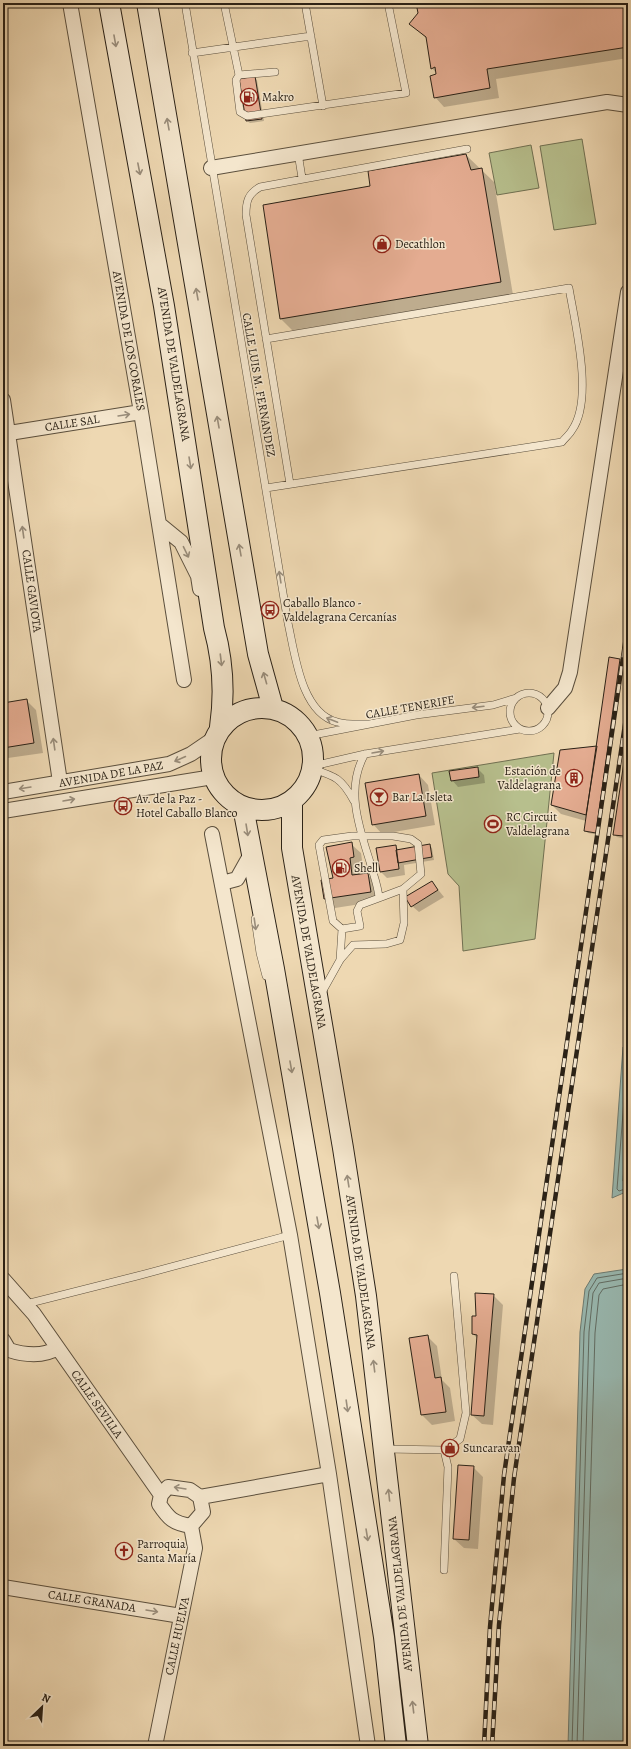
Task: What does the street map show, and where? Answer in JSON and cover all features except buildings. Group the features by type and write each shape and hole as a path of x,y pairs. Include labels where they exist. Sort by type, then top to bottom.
{"main road":[{"name":"AVENIDA DE VALDELAGRANA","path":"109,3 164,306 214,628 222,662 224,702 217,733"},
{"path":"147,3 253,596 259,639 273,708"},
{"path":"258,707 273,708 287,714 296,721 308,736 313,751 312,768 308,781 301,792 292,801 277,808 265,810 243,807 232,801 222,792 213,777 210,765 210,752 217,733 230,717 243,710 258,707"},
{"name":"AVENIDA DE VALDELAGRANA","path":"292,801 292,848 366,1296 418,1746"},
{"name":"AVENIDA DE VALDELAGRANA","path":"243,807 284,1029 330,1293 384,1637 396,1746"}],"street":[{"name":"AVENIDA DE LOS CORALES","path":"70,3 142,412 184,680"},
{"path":"211,168 607,102 628,105"},
{"path":"548,708 565,688 570,672 628,292"},
{"name":"CALLE GAVIOTA","path":"3,400 6,434 60,782"},
{"name":"CALLE SAL","path":"6,434 142,412"},
{"path":"159,524 181,542 198,576 204,606 214,628"},
{"name":"AVENIDA DE LA PAZ","path":"3,792 169,764 191,754 217,733"},
{"name":"AVENIDA DE LA PAZ","path":"3,811 213,777"},
{"path":"212,834 290,1235 329,1474 368,1746"},
{"path":"222,884 237,879 251,854"},
{"name":"CALLE SEVILLA","path":"3,1279 30,1309 161,1494 159,1504 166,1516 178,1524 191,1526"},
{"path":"3,1340 9,1350 16,1352 36,1354 50,1353 57,1348"},
{"path":"200,1497 329,1474"},
{"path":"161,1494 168,1487 178,1487 190,1490 200,1497 203,1512 191,1526"},
{"name":"CALLE HUELVA","path":"154,1746 195,1548 191,1526"},
{"name":"CALLE GRANADA","path":"3,1587 181,1616"}],"lane":[{"name":"CALLE LUIS M. FERNANDEZ","path":"184,3 288,623 301,680 309,699 323,716 337,722 370,724"},
{"path":"224,3 239,75 236,80 240,112 243,115 323,106 406,93 388,3"},
{"path":"306,3 323,106"},
{"path":"192,53 311,36"},
{"path":"239,75 275,72"},
{"path":"290,484 246,215 246,201 252,192 260,187 302,178 467,149"},
{"path":"298,153 302,178"},
{"path":"266,339 569,288 583,378 579,415 573,430 562,442 266,488"},
{"path":"312,768 365,754 520,729 526,731 538,729 546,720 548,708 540,696 533,693 524,693 516,698 510,708 510,714 512,720 520,729"},
{"name":"CALLE TENERIFE","path":"308,736 416,715 493,705 516,698"},
{"path":"365,754 356,773 354,801 362,837 378,889 379,898"},
{"path":"312,768 333,775 346,787 354,801"},
{"path":"340,960 342,930 333,921 319,845 323,840 352,836 404,837 411,839 418,844 421,874 403,889 360,905 357,911 360,926 342,930"},
{"path":"257,886 254,910 260,953 268,986"},
{"path":"318,1000 340,960 353,946 386,944 400,940 404,923 403,889"},
{"path":"270,994 284,1029"},
{"path":"30,1309 137,1276 290,1235"},
{"path":"384,1450 444,1450 460,1439 466,1413 454,1276"},
{"path":"444,1450 448,1467 444,1570"}],"green space":[{"path":"582,139 596,224 554,230 540,146"},
{"path":"531,145 539,188 497,195 489,153"},
{"name":"RC Circuit Valdelagrana","path":"554,753 535,939 463,951 459,886 448,874 432,773"}],"water":[{"path":"628,1046 628,1191 612,1198 623,1047"},
{"path":"627,1269 628,1746 568,1746 580,1332 585,1289 594,1274"}],"railway":[{"path":"484,1746 490,1627 504,1475 628,623"},
{"path":"492,1746 499,1625 514,1478 628,704"}],"place":[{"name":"Makro","path":"249,97"},
{"name":"Decathlon","path":"382,244"},
{"name":"Caballo Blanco - Valdelagrana Cercanías","path":"270,610"},
{"name":"Estación de Valdelagrana","path":"574,778"},
{"name":"Bar La Isleta","path":"379,797"},
{"name":"Av. de la Paz - Hotel Caballo Blanco","path":"123,806"},
{"name":"RC Circuit Valdelagrana","path":"493,824"},
{"name":"Shell","path":"341,868"},
{"name":"Suncaravan","path":"450,1448"},
{"name":"Parroquia Santa María","path":"124,1551"}]}
